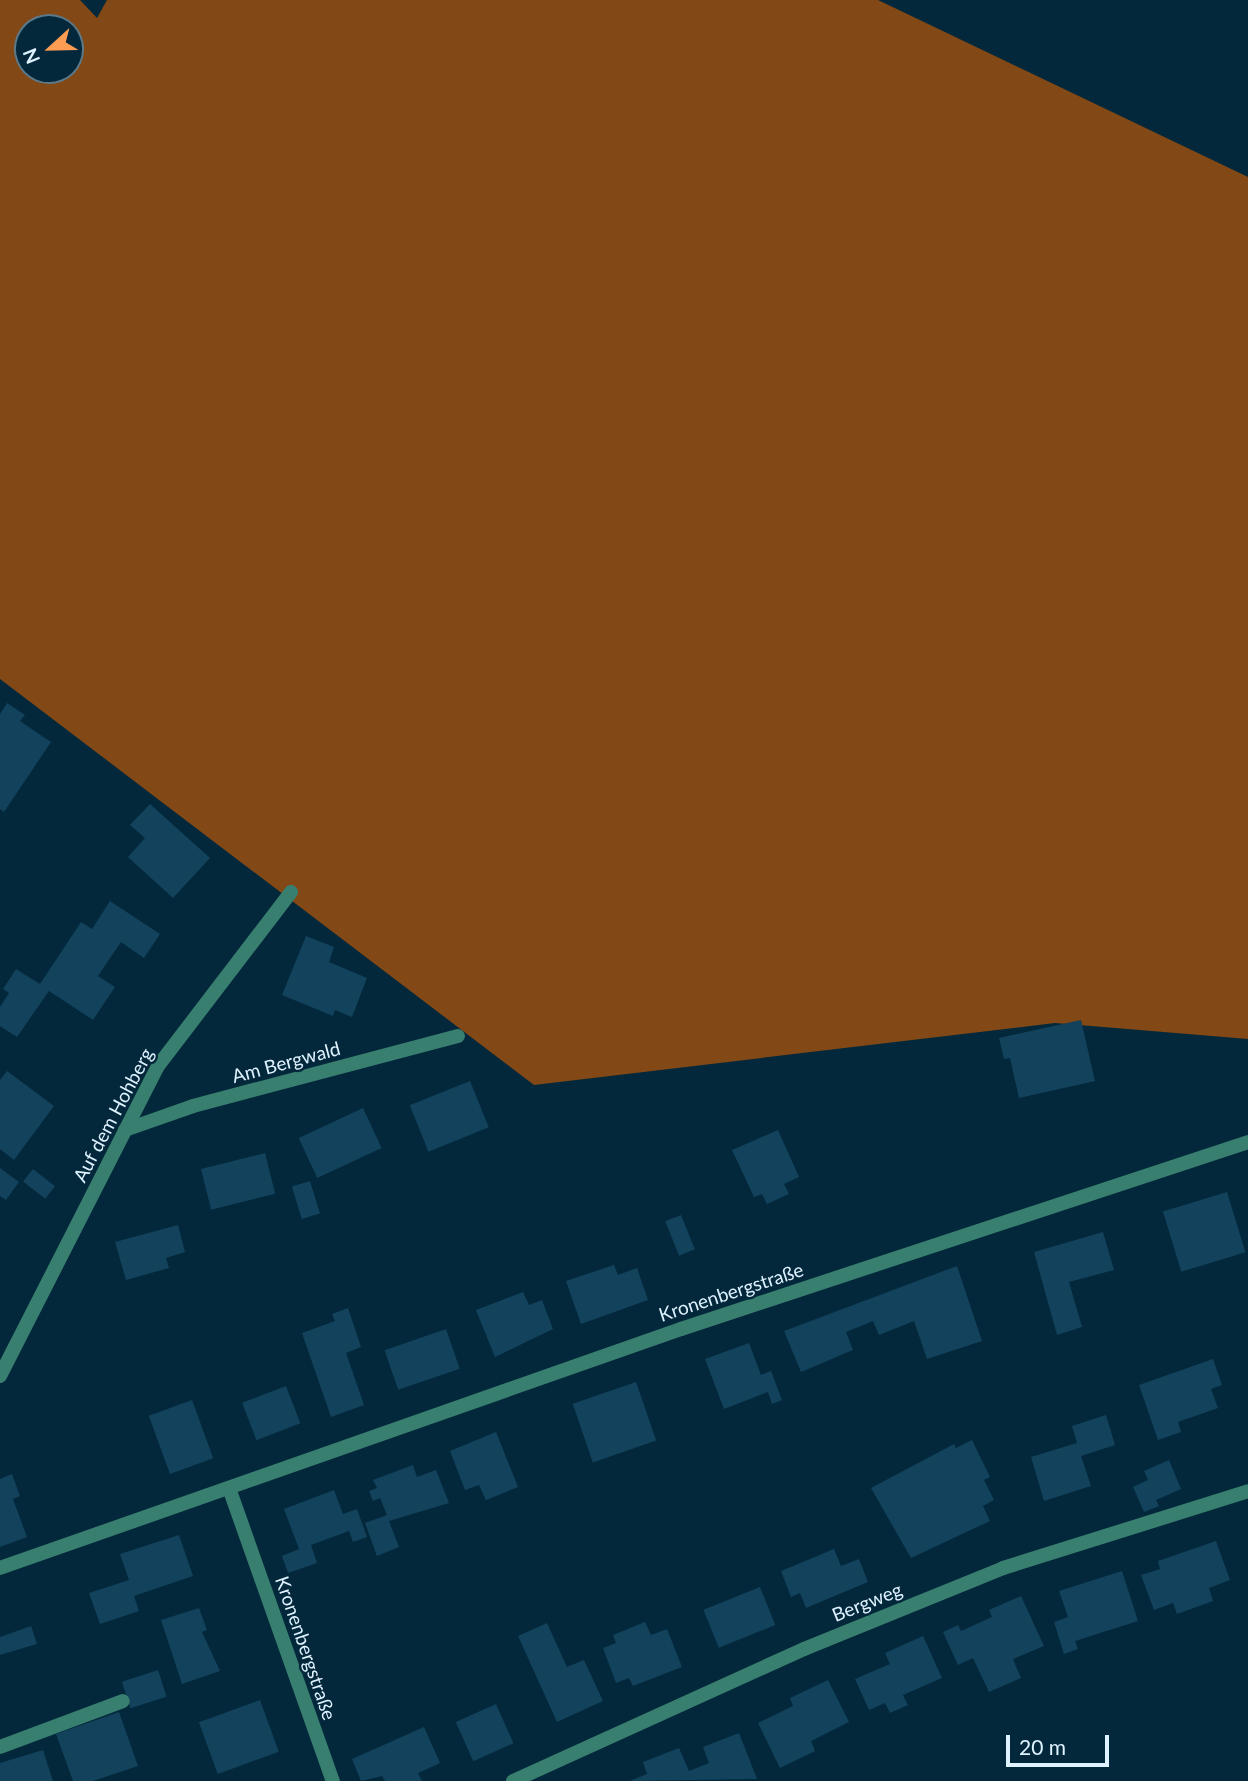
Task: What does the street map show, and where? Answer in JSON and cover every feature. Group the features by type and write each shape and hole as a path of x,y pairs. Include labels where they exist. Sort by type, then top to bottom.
{"street":[{"name":"Auf dem Hohberg","path":"0,1376 158,1066 291,892"},
{"name":"Am Bergwald","path":"125,1130 193,1106 458,1036"},
{"name":"Kronenbergstraße","path":"0,1568 681,1329 1248,1142"},
{"name":"Kronenbergstraße","path":"229,1488 333,1781"},
{"name":"Bergweg","path":"513,1781 804,1649 1003,1568 1248,1491"},
{"path":"0,1747 123,1701"}],"shaded area":[{"path":"0,0 80,0 97,18 107,0 878,0 1248,177 1248,1039 1055,1023 534,1085 0,679"}],"building":[{"path":"7,703 25,715 20,721 51,742 4,812 0,809 0,714"},
{"path":"150,804 210,858 173,898 128,857 145,838 130,825"},
{"path":"110,901 160,934 144,958 121,942 98,976 115,987 93,1020 49,991 17,1037 0,1026 0,1007 9,993 3,989 16,969 40,984 81,922 92,929"},
{"path":"306,936 334,947 329,962 367,978 352,1017 335,1010 333,1016 282,995"},
{"path":"1081,1020 1095,1081 1019,1098 1010,1058 1004,1059 999,1038"},
{"path":"7,1071 54,1106 14,1160 0,1149 0,1080"},
{"path":"470,1081 489,1127 428,1152 410,1105"},
{"path":"363,1108 382,1148 317,1178 299,1138"},
{"path":"778,1130 799,1177 784,1184 789,1194 767,1204 762,1194 754,1197 732,1150"},
{"path":"265,1153 275,1194 211,1210 201,1169"},
{"path":"0,1168 19,1182 6,1200 0,1196"},
{"path":"33,1169 55,1186 45,1199 23,1182"},
{"path":"310,1181 320,1214 302,1219 292,1187"},
{"path":"1227,1192 1245,1252 1181,1272 1163,1212"},
{"path":"681,1215 695,1249 679,1256 665,1221"},
{"path":"178,1225 185,1252 166,1258 169,1268 126,1280 115,1242"},
{"path":"1103,1232 1114,1270 1069,1282 1082,1327 1057,1335 1034,1252"},
{"path":"614,1265 618,1275 637,1268 648,1300 581,1324 566,1281"},
{"path":"957,1266 982,1341 927,1359 914,1321 879,1335 873,1321 846,1332 853,1350 801,1372 784,1331"},
{"path":"523,1292 529,1305 542,1300 553,1329 495,1357 476,1310"},
{"path":"348,1308 361,1347 346,1353 364,1405 331,1417 302,1333 335,1321 332,1314"},
{"path":"446,1329 460,1369 398,1390 385,1350"},
{"path":"749,1343 761,1375 771,1371 782,1400 772,1404 768,1392 724,1409 705,1359"},
{"path":"1213,1359 1222,1385 1211,1389 1218,1408 1178,1422 1181,1432 1158,1440 1139,1385"},
{"path":"636,1382 656,1441 593,1462 573,1404"},
{"path":"286,1386 300,1423 256,1440 242,1403"},
{"path":"192,1400 213,1458 170,1474 149,1416"},
{"path":"1106,1415 1115,1445 1081,1456 1091,1486 1044,1501 1031,1457 1077,1443 1072,1426"},
{"path":"496,1432 518,1487 486,1500 479,1485 465,1490 450,1451"},
{"path":"972,1440 990,1477 984,1480 994,1500 983,1506 990,1521 911,1558 871,1488 954,1444 956,1448"},
{"path":"1169,1460 1181,1489 1156,1500 1159,1506 1144,1512 1133,1487 1148,1480 1144,1471"},
{"path":"413,1465 417,1477 436,1470 449,1503 389,1521 399,1547 377,1556 365,1523 387,1515 380,1498 373,1501 369,1491 377,1488 373,1480"},
{"path":"12,1474 20,1496 13,1499 27,1537 0,1547 0,1479"},
{"path":"334,1490 343,1514 357,1509 367,1537 353,1542 349,1531 311,1545 317,1563 288,1573 282,1556 299,1549 284,1509"},
{"path":"179,1535 193,1576 134,1596 139,1611 100,1624 89,1593 129,1580 120,1554"},
{"path":"1216,1541 1230,1580 1209,1588 1213,1601 1177,1614 1173,1603 1154,1610 1141,1575 1160,1569 1158,1561"},
{"path":"834,1549 841,1566 859,1559 868,1582 806,1608 800,1593 791,1597 781,1571"},
{"path":"1122,1571 1138,1621 1075,1641 1078,1649 1064,1654 1054,1622 1068,1617 1059,1591"},
{"path":"760,1587 775,1625 719,1648 703,1610"},
{"path":"1021,1596 1044,1646 1013,1659 1021,1678 989,1692 973,1658 958,1665 943,1632 958,1625 961,1631 992,1617 989,1610"},
{"path":"199,1608 207,1630 202,1632 220,1671 182,1684 161,1620"},
{"path":"645,1622 651,1635 667,1629 682,1667 633,1686 629,1678 616,1683 603,1648 616,1643 613,1635"},
{"path":"547,1623 567,1667 584,1660 603,1701 557,1722 518,1636"},
{"path":"31,1626 37,1644 0,1655 0,1637"},
{"path":"923,1636 942,1678 903,1695 908,1705 890,1713 885,1703 869,1710 855,1679 890,1664 885,1653"},
{"path":"158,1670 167,1697 131,1708 122,1682"},
{"path":"828,1680 849,1722 811,1741 815,1751 780,1768 758,1723 793,1706 790,1698"},
{"path":"260,1700 279,1752 218,1774 199,1722"},
{"path":"496,1704 513,1743 473,1761 456,1722"},
{"path":"119,1712 138,1766 93,1781 73,1781 56,1734"},
{"path":"424,1727 440,1763 418,1773 422,1781 385,1781 382,1776 361,1781 352,1759"},
{"path":"739,1733 757,1779 630,1781 647,1774 643,1762 679,1748 689,1771 709,1763 703,1747"},
{"path":"43,1750 53,1781 0,1781 0,1763"}]}
